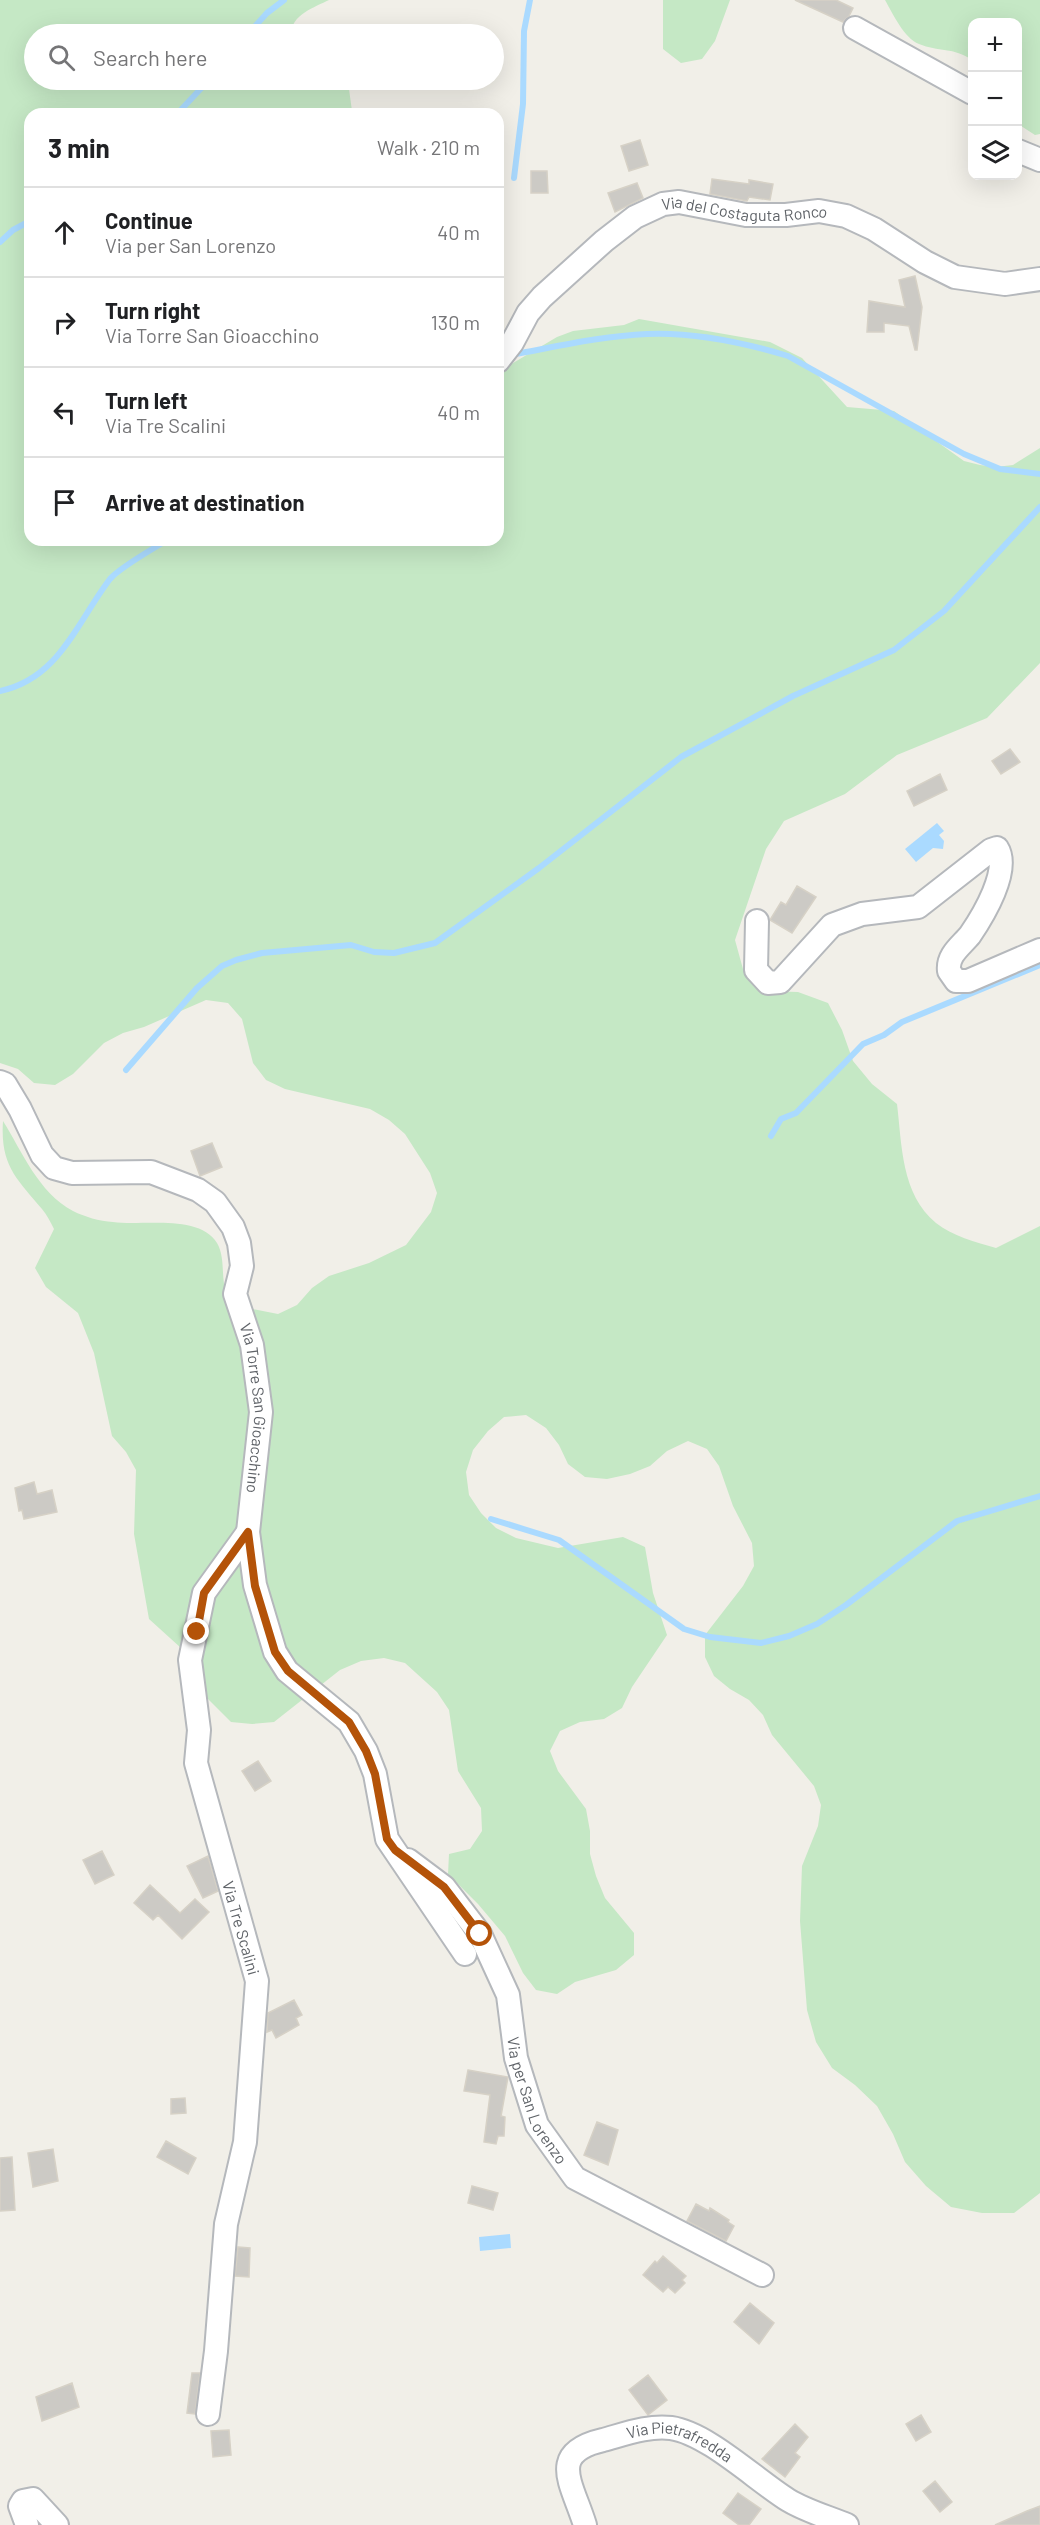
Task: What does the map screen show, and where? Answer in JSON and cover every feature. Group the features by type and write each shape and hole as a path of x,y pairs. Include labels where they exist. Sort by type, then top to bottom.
{"street":[{"path":"855,28 968,91"},
{"path":"1022,153 1040,160"},
{"name":"Via del Costaguta Ronco","path":"504,353 528,313 542,297 604,241 635,218 663,204 679,202 746,215 786,215 819,211 846,216 874,229 924,262 955,277 1005,285 1040,279"},
{"path":"757,921 756,970 768,983 780,982 832,925 862,914 918,907 990,850 997,848 1002,860 999,882 970,934 950,958 949,970 956,981 968,981 1040,950"},
{"name":"Via Torre San Gioacchino","path":"0,1082 5,1084 20,1109 42,1155 54,1168 72,1173 151,1172 198,1190 215,1202 233,1227 239,1243 242,1266 235,1294 252,1345 261,1412 248,1532 255,1586 275,1652 288,1671 349,1722 366,1751 375,1774 387,1839 465,1954"},
{"name":"Via Tre Scalini","path":"208,2414 216,2351 226,2224 245,2142 257,1981 196,1763 199,1730 190,1660 204,1593 248,1532"},
{"name":"Via per San Lorenzo","path":"395,1850 444,1887 480,1934 508,1995 516,2058 537,2125 575,2178 762,2275"},
{"name":"Via Pietrafredda","path":"585,2525 568,2473 567,2462 573,2453 585,2444 652,2428 672,2428 690,2434 720,2452 789,2501 847,2525"},
{"path":"27,2525 20,2506 23,2501 33,2499 57,2525"}],"green space":[{"path":"0,0 329,0 299,17 294,24 24,24 24,90 349,90 352,108 24,108 24,546 504,546 504,368 557,337 573,331 624,325 639,319 770,342 802,358 847,407 894,411 964,461 996,467 1013,465 1040,448 1040,663 987,718 897,755 845,794 784,821 766,849 735,940 743,969 765,991 798,992 828,1003 842,1030 853,1061 872,1084 897,1104 905,1168 916,1198 924,1211 936,1223 957,1235 996,1248 1040,1226 1040,2193 1014,2213 982,2213 951,2207 926,2186 905,2162 877,2106 855,2085 832,2068 816,2042 807,2010 800,1921 802,1866 818,1826 821,1805 814,1786 772,1735 763,1715 749,1700 714,1676 705,1657 705,1635 743,1586 754,1566 752,1543 733,1506 719,1466 707,1449 688,1441 667,1451 650,1466 630,1474 607,1479 585,1477 568,1464 559,1445 546,1428 526,1415 504,1417 488,1431 473,1450 466,1472 469,1495 481,1513 496,1528 516,1538 558,1548 623,1537 645,1547 653,1593 667,1635 632,1687 622,1708 604,1719 580,1722 560,1731 550,1751 558,1771 586,1809 590,1831 590,1854 605,1898 634,1933 634,1955 616,1970 575,1982 557,1994 536,1990 523,1973 505,1936 448,1874 449,1854 470,1849 482,1831 481,1808 458,1771 449,1710 437,1692 405,1663 384,1658 361,1661 340,1670 274,1722 252,1724 231,1722 198,1689 181,1648 149,1619 134,1534 136,1470 126,1452 112,1436 94,1353 78,1313 46,1287 35,1268 54,1229 44,1211 18,1180 7,1161 4,1150 3,1121 32,1171 61,1203 73,1211 103,1221 169,1223 198,1228 209,1234 217,1243 222,1258 225,1287 232,1305 278,1314 297,1305 312,1288 329,1276 369,1263 406,1245 431,1212 437,1193 430,1173 405,1134 389,1120 370,1109 285,1089 266,1080 253,1063 242,1019 228,1003 206,1000 144,1027 123,1033 104,1043 73,1074 55,1085 34,1083 18,1069 0,1063"},
{"path":"663,0 730,0 715,41 702,59 681,63 663,49"},
{"path":"885,0 1040,0 1040,134 1035,135 1022,127 1022,18 968,18 968,58 952,51 919,44 908,37"}],"water":[{"path":"937,823 944,831 939,835 944,841 943,849 933,848 916,862 905,849"},
{"path":"510,2234 511,2248 480,2251 479,2237"}],"building":[{"path":"795,0 836,0 853,8 843,22"},
{"path":"640,140 648,165 629,171 621,146"},
{"path":"531,171 547,171 548,193 531,193"},
{"path":"712,179 749,184 749,180 773,184 770,200 749,197 747,201 710,194"},
{"path":"637,183 643,198 615,212 608,193"},
{"path":"915,276 922,307 917,350 915,350 909,326 884,323 884,332 867,332 869,301 905,307 899,280"},
{"path":"1010,749 1020,762 1001,774 992,761"},
{"path":"940,774 947,790 914,806 907,791"},
{"path":"797,886 816,897 792,933 770,920 781,902 786,905"},
{"path":"212,1143 222,1167 200,1176 191,1151"},
{"path":"34,1482 37,1494 52,1490 57,1512 24,1519 22,1510 19,1511 15,1488"},
{"path":"258,1761 271,1781 255,1791 242,1771"},
{"path":"102,1851 114,1875 95,1884 83,1860"},
{"path":"208,1856 218,1891 203,1898 187,1866"},
{"path":"150,1885 180,1913 195,1899 209,1912 182,1939 158,1915 153,1920 134,1903"},
{"path":"294,2000 302,2015 296,2018 299,2025 276,2038 272,2030 267,2032 268,2013"},
{"path":"468,2070 508,2077 501,2116 505,2117 504,2136 498,2136 496,2144 484,2142 490,2095 464,2091"},
{"path":"185,2098 186,2113 171,2114 171,2099"},
{"path":"597,2122 618,2130 608,2165 584,2155"},
{"path":"166,2141 196,2158 188,2174 157,2157"},
{"path":"53,2149 58,2181 33,2187 28,2153"},
{"path":"12,2157 15,2210 0,2211 0,2158"},
{"path":"472,2186 498,2193 493,2210 468,2203"},
{"path":"696,2204 709,2211 710,2208 734,2226 726,2241 687,2221"},
{"path":"238,2247 250,2248 249,2277 235,2276"},
{"path":"663,2256 686,2276 682,2280 685,2283 675,2293 668,2287 663,2292 643,2275 655,2261 657,2263"},
{"path":"750,2303 774,2323 759,2344 734,2322"},
{"path":"192,2373 200,2373 195,2414 187,2413"},
{"path":"648,2375 667,2400 648,2415 629,2390"},
{"path":"72,2383 79,2407 42,2421 36,2397"},
{"path":"921,2415 931,2432 916,2441 906,2424"},
{"path":"795,2424 808,2437 795,2453 800,2457 785,2477 762,2459"},
{"path":"229,2430 231,2455 213,2457 211,2431"},
{"path":"935,2481 952,2502 940,2512 923,2491"},
{"path":"738,2493 761,2509 749,2525 739,2525 723,2513"},
{"path":"1040,2506 1040,2525 995,2525 1027,2511"}],"waterway":[{"path":"257,24 284,0"},
{"path":"514,178 523,104 524,31 530,0"},
{"path":"183,108 200,90"},
{"path":"0,242 13,230 24,224"},
{"path":"510,355 595,339 647,334 700,337 754,347 788,356 964,454 1000,469 1040,474"},
{"path":"126,1070 197,988 222,966 236,960 262,953 351,945 374,952 394,953 435,943 539,868 681,757 793,696 894,650 944,611 1040,507"},
{"path":"0,691 20,685 52,662 65,647 110,579 158,546"},
{"path":"771,1136 781,1119 796,1113 863,1044 884,1035 902,1022 1040,965"},
{"path":"491,1519 559,1540 684,1629 710,1637 761,1643 789,1636 817,1624 846,1605 957,1521 1040,1496"}],"route":[{"path":"197,1632 204,1593 248,1532 255,1586 275,1652 288,1671 305,1688 349,1722 366,1751 375,1774 387,1839 395,1850 444,1887 480,1934"}]}
